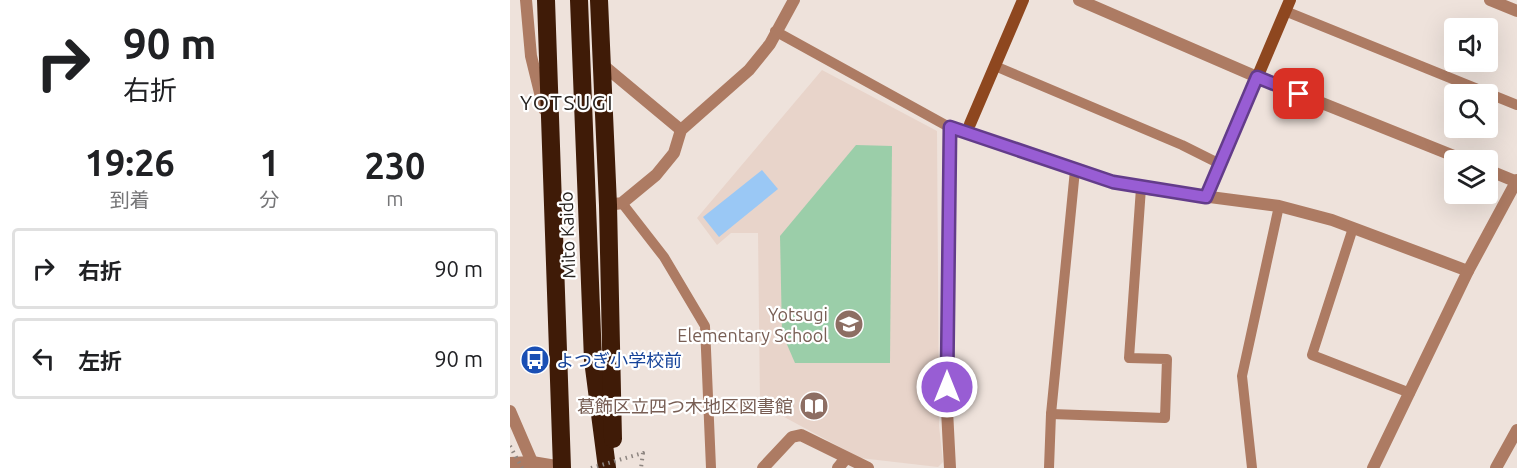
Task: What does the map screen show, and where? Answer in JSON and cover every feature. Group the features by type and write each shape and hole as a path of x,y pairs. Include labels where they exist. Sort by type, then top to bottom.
{"highway":[{"name":"Mito Kaido","path":"546,0 562,467"},
{"name":"Mito Kaido","path":"579,0 593,360 607,468"},
{"path":"599,0 615,204 613,468"}],"street":[{"path":"526,0 531,56 549,131"},
{"path":"615,204 656,175 674,153 681,130 749,70 770,44 794,0"},
{"path":"968,128 1023,0"},
{"path":"1078,0 1257,77 1444,152"},
{"path":"1490,0 1517,11"},
{"path":"1208,194 1287,5"},
{"path":"603,65 681,130"},
{"path":"950,468 947,410 950,127 968,128 1075,170 1141,189 1208,194 1278,206 1353,228 1468,271"},
{"path":"1373,468 1468,271 1517,181 1498,174"},
{"path":"510,411 527,465"},
{"path":"1496,468 1517,430"},
{"path":"763,468 792,437 801,435 842,463 868,468"},
{"path":"510,463 562,467"}],"lane":[{"path":"1287,5 1517,105"},
{"path":"775,32 950,127"},
{"path":"995,66 1182,145 1220,164"},
{"path":"1049,468 1051,414 1075,170"},
{"path":"1051,414 1165,418 1167,359 1128,358 1141,189"},
{"path":"615,204 664,257 705,326 711,468"},
{"path":"1252,468 1242,375 1278,206"},
{"path":"1353,228 1312,355 1410,393"}],"path":[{"path":"510,446 527,465"},
{"path":"591,468 643,453 641,468"}],"shaded area":[{"name":"Yotsugi Elementary School","path":"822,70 937,131 939,426 943,462 938,467 860,458 760,404 758,233 731,233 717,245 697,218"}],"green space":[{"path":"856,145 892,146 890,363 795,363 782,333 780,236"}],"water":[{"path":"762,170 778,189 719,237 703,217"}],"place":[{"name":"Yotsugi Elementary School","path":"849,324"},
{"name":"よつぎ小学校前","path":"535,360"},
{"name":"葛飾区立四つ木地区図書館","path":"814,406"}],"district":[{"name":"YOTSUGI","path":"567,102"}],"route":[{"path":"947,387 950,127 1113,182 1141,189 1206,197 1257,77 1299,94"}]}
